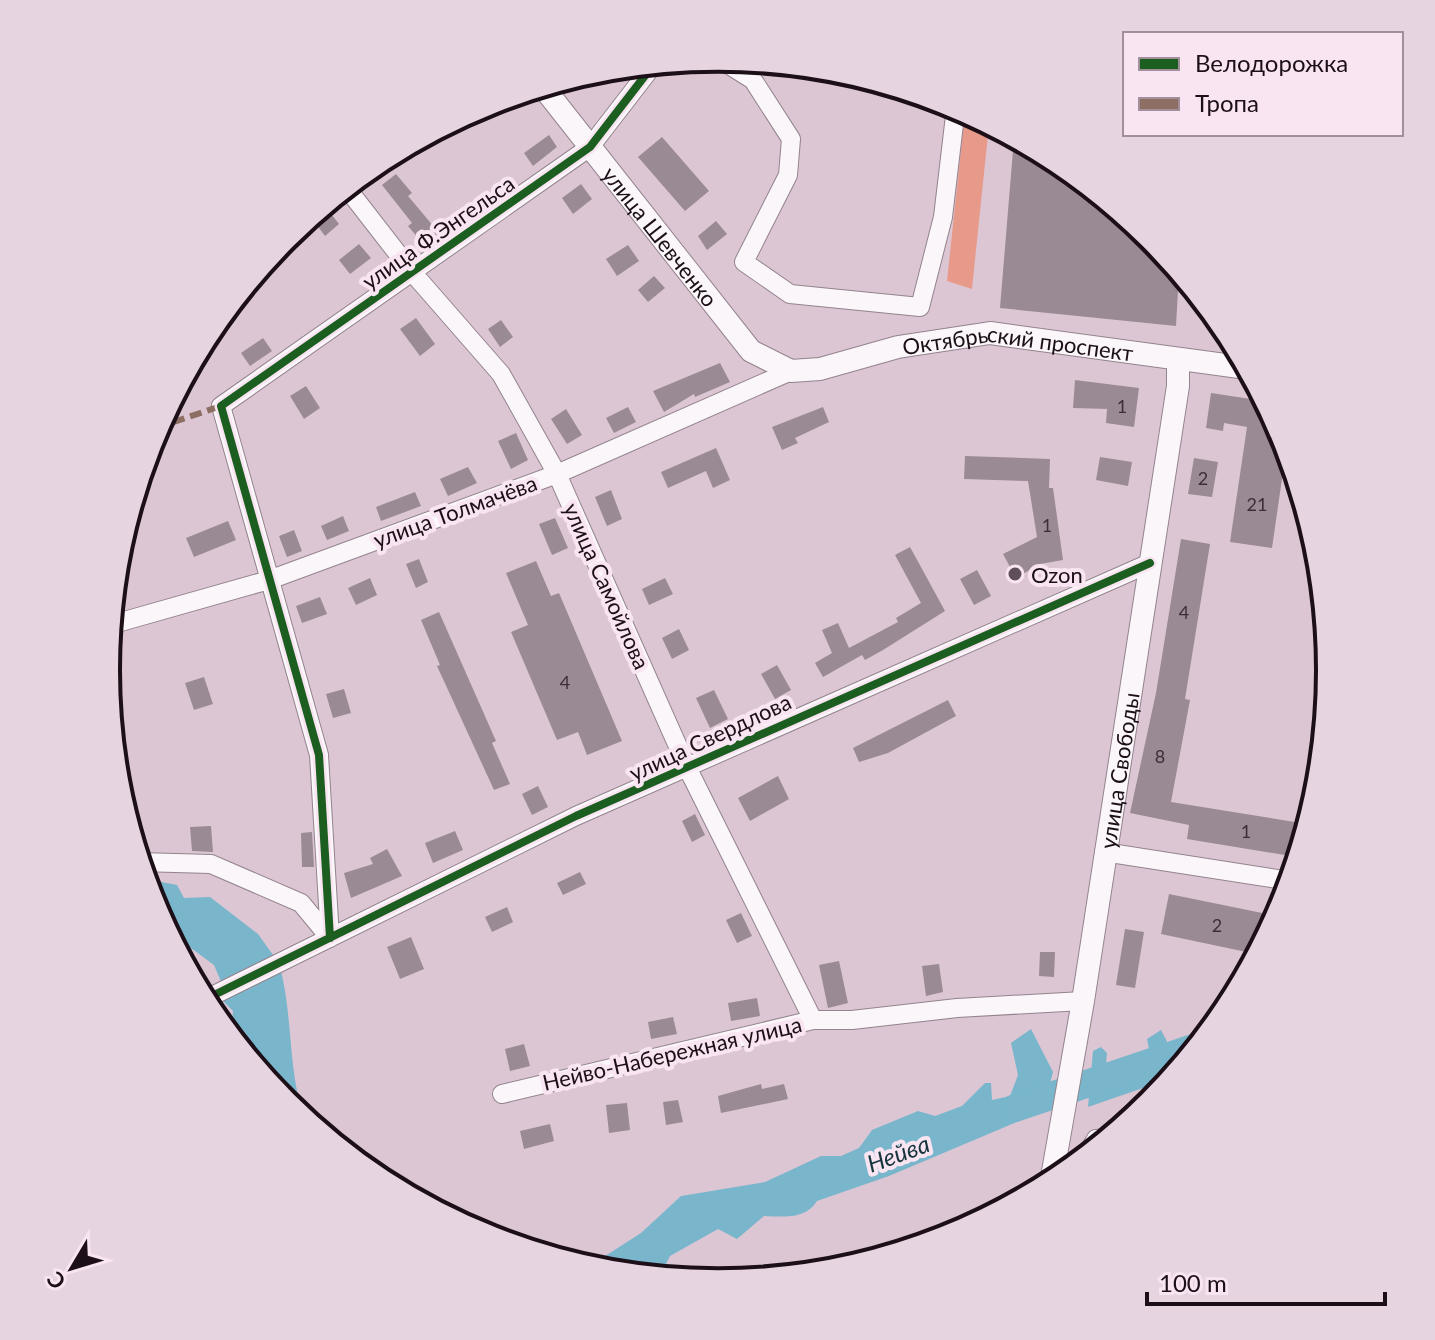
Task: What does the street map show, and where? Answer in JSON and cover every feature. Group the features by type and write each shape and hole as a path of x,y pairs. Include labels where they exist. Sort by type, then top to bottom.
{"main road":[{"name":"улица Шевченко","path":"550,96 751,351 791,371"},
{"name":"Октябрьский проспект","path":"791,371 820,369 898,347 990,333 1232,366"},
{"name":"улица Свободы","path":"1060,1159 1104,852 1178,386 1178,359"}],"street":[{"path":"741,73 753,80 791,139 788,175 744,262 790,294 920,307 943,217 954,122"},
{"name":"улица Ф.Энгельса","path":"269,580 221,406 590,147 644,76"},
{"name":"улица Самойлова","path":"353,196 412,272 501,374 557,474 688,769 813,1020"},
{"name":"улица Толмачёва","path":"122,622 269,580 557,474 791,371"},
{"name":"улица Свердлова","path":"215,993 576,816 1150,563"},
{"path":"269,580 319,755 330,938"},
{"path":"1104,852 1278,879"},
{"path":"151,862 211,864 301,903 330,938"},
{"name":"Нейво-Набережная улица","path":"502,1094 813,1020 852,1020 957,1008 1083,1001"}],"shaded area":[{"path":"964,126 988,137 972,289 947,281"}],"water":[{"path":"158,881 177,885 184,898 210,897 258,934 276,959 222,984 214,965 187,945"},
{"path":"281,971 298,1096 243,1034 232,1019 233,1011 221,999"},
{"path":"1031,1029 1053,1072 1043,1111 889,1176 817,1201 801,1214 764,1216 737,1239 718,1229 670,1256 665,1266 603,1257 641,1233 681,1196 765,1182 821,1156 841,1156 859,1148 872,1130 918,1111 935,1116 962,1106 985,1083 991,1083 992,1100 1010,1096 1018,1075 1011,1043"},
{"path":"1161,1030 1173,1053 1177,1052 1145,1087 1088,1107 1093,1051 1101,1047 1107,1053 1105,1074 1151,1059 1147,1039"}],"building":[{"path":"549,135 557,147 533,166 524,153"},
{"path":"662,137 709,191 685,211 638,157"},
{"path":"1013,150 1050,173 1112,220 1178,289 1176,326 1000,308"},
{"path":"396,174 412,193 408,196 440,234 425,246 408,226 412,223 382,185"},
{"path":"581,184 592,199 573,214 562,198"},
{"path":"331,214 339,224 325,236 317,226"},
{"path":"716,221 727,234 707,250 698,236"},
{"path":"359,244 371,258 350,274 339,260"},
{"path":"628,245 639,261 617,276 606,259"},
{"path":"654,276 665,288 648,302 638,290"},
{"path":"416,318 435,344 420,356 400,329"},
{"path":"501,320 513,337 500,347 488,329"},
{"path":"263,338 272,351 250,366 241,353"},
{"path":"720,363 730,382 695,397 694,394 664,412 653,391"},
{"path":"1075,380 1139,388 1134,427 1106,423 1107,409 1073,408"},
{"path":"306,386 320,408 304,419 290,396"},
{"path":"1211,393 1250,399 1283,474 1272,548 1230,542 1247,427 1224,423 1223,431 1206,428"},
{"path":"628,407 636,422 614,433 606,418"},
{"path":"823,407 829,422 795,438 798,443 782,450 772,427"},
{"path":"566,409 582,435 567,444 551,419"},
{"path":"516,433 528,460 511,469 498,441"},
{"path":"716,448 730,480 713,488 706,471 668,488 661,472"},
{"path":"965,456 1050,459 1049,488 1053,488 1063,560 1040,564 1016,578 1003,554 1037,537 1028,481 964,479"},
{"path":"1100,457 1132,462 1128,486 1096,480"},
{"path":"1194,458 1218,462 1212,497 1188,494"},
{"path":"468,467 477,483 448,496 440,479"},
{"path":"611,490 622,519 607,526 595,497"},
{"path":"415,492 421,506 381,521 376,507"},
{"path":"343,516 349,531 327,540 321,526"},
{"path":"555,518 568,548 552,555 539,524"},
{"path":"228,521 236,540 194,557 186,538"},
{"path":"294,530 302,551 287,557 279,536"},
{"path":"1181,539 1210,544 1185,699 1190,700 1171,802 1296,822 1286,855 1187,839 1189,825 1130,813 1156,693"},
{"path":"910,547 945,611 865,660 862,655 823,677 815,663 832,653 822,630 838,623 849,648 898,622 896,618 921,603 895,555"},
{"path":"419,559 428,582 416,588 406,564"},
{"path":"536,561 551,596 559,593 622,741 587,755 578,732 557,740 511,632 528,625 506,573"},
{"path":"977,570 991,596 974,605 960,579"},
{"path":"370,578 377,595 356,605 348,588"},
{"path":"665,578 673,594 649,605 642,589"},
{"path":"320,597 327,614 302,623 296,606"},
{"path":"439,612 496,741 492,743 510,784 494,790 437,666 440,665 421,620"},
{"path":"679,629 689,650 672,659 662,638"},
{"path":"777,665 791,690 775,699 761,674"},
{"path":"204,677 213,704 194,710 185,683"},
{"path":"344,689 351,713 333,718 326,694"},
{"path":"714,690 728,719 710,728 696,698"},
{"path":"948,700 956,716 888,753 859,762 853,748"},
{"path":"778,776 789,799 750,821 738,798"},
{"path":"538,786 548,807 532,815 522,794"},
{"path":"695,814 705,835 692,842 682,821"},
{"path":"211,826 213,852 192,851 190,827"},
{"path":"455,831 463,850 433,863 425,843"},
{"path":"312,832 314,867 302,867 301,833"},
{"path":"387,849 402,876 351,898 344,873 373,864 370,858"},
{"path":"580,872 586,884 563,895 557,883"},
{"path":"1169,894 1263,913 1244,952 1161,934"},
{"path":"507,907 513,922 492,932 485,917"},
{"path":"741,913 752,936 737,943 726,920"},
{"path":"1125,929 1144,932 1135,988 1116,985"},
{"path":"411,937 424,969 400,979 387,947"},
{"path":"1040,952 1055,952 1054,977 1039,976"},
{"path":"839,961 848,1003 828,1008 819,965"},
{"path":"939,964 943,992 926,996 922,966"},
{"path":"757,998 760,1016 731,1021 728,1003"},
{"path":"673,1017 677,1034 651,1039 648,1022"},
{"path":"524,1044 530,1066 510,1071 505,1049"},
{"path":"761,1084 762,1089 784,1084 788,1099 721,1113 718,1096"},
{"path":"678,1100 683,1122 666,1125 663,1102"},
{"path":"627,1103 630,1130 609,1133 606,1105"},
{"path":"550,1124 554,1141 524,1149 520,1131"}],"waterway":[{"name":"Нейва","path":"1015,1108 1175,1054"}],"marked path":[{"path":"174,422 221,406"}],"cycle path":[{"path":"330,938 319,755 221,406 590,147 644,76"},
{"path":"215,994 576,816 1150,563"}],"place":[{"name":"Ozon","path":"1015,574"}]}
